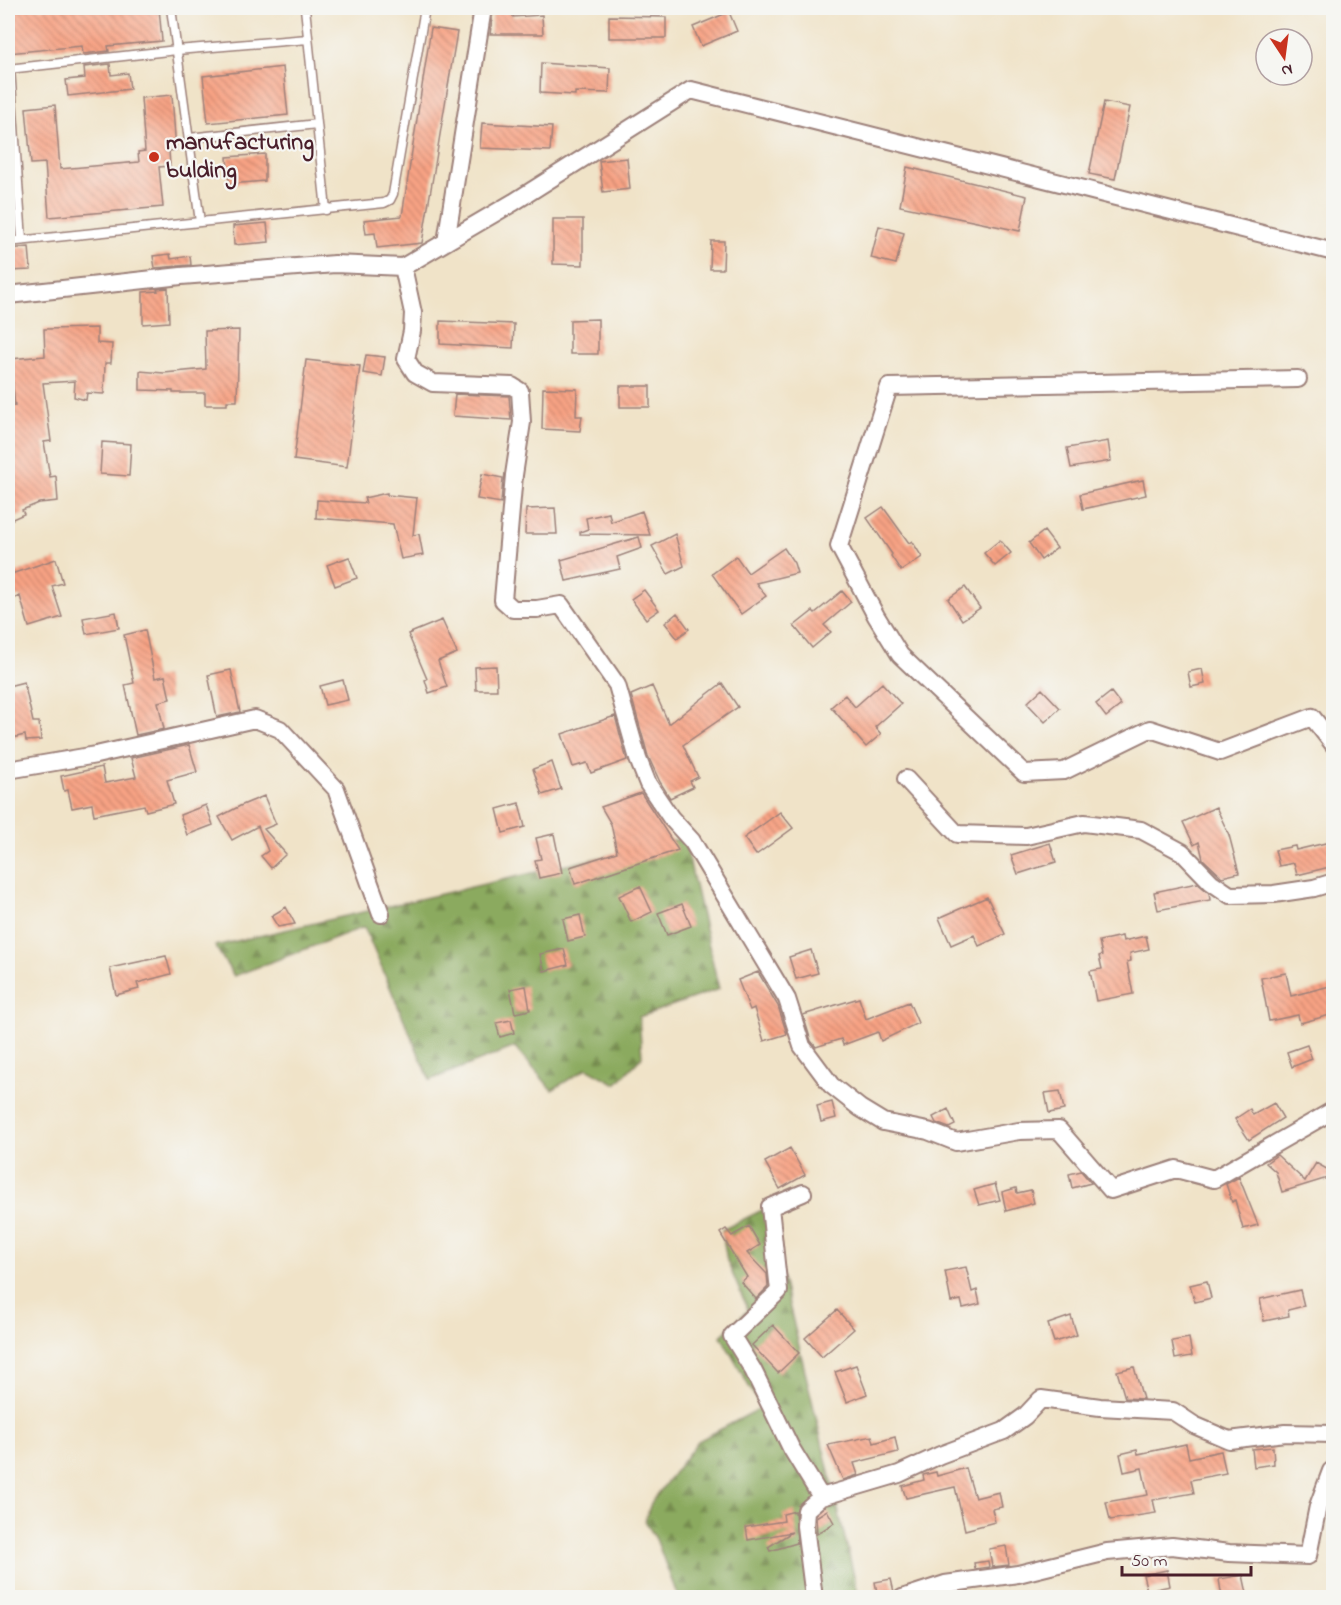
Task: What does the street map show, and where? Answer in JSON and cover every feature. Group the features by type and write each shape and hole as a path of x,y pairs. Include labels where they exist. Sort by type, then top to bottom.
{"street":[{"path":"446,242 483,8"},
{"path":"8,295 181,276 335,264 403,267 690,90 1334,252"},
{"path":"403,267 413,313 406,359 415,374 433,383 512,386 520,391 522,422 514,475 503,600 513,609 537,609 561,605 617,686 638,759 648,784 671,818 692,841 787,999 802,1046 831,1085 860,1108 883,1122 928,1131 956,1142 1019,1131 1059,1130 1111,1190 1176,1169 1214,1179 1334,1110"},
{"path":"1298,379 890,387 839,546 876,616 900,655 1024,773 1064,771 1149,729 1220,752 1312,717 1334,745"},
{"path":"8,770 96,755 255,719 280,729 336,789 381,914"},
{"path":"906,779 957,834 1026,836 1084,824 1141,830 1182,852 1211,882 1230,895 1274,894 1314,888 1334,882"},
{"path":"803,1193 770,1207 779,1291 732,1336 753,1370 791,1448 821,1497"},
{"path":"814,1598 805,1526 806,1510 821,1497 899,1474 940,1455 1004,1431 1025,1416 1041,1399 1100,1407 1173,1411 1194,1425 1229,1440 1285,1433 1334,1434"},
{"path":"902,1598 945,1584 1018,1574 1107,1552 1172,1546 1229,1553 1308,1556 1318,1506 1331,1471 1334,1469"}],"lane":[{"path":"171,8 200,222"},
{"path":"305,8 326,210"},
{"path":"8,242 326,210 384,203 390,200 393,194 425,8"},
{"path":"22,240 9,68 308,39"},
{"path":"189,138 317,124"}],"green space":[{"path":"684,838 719,989 639,1017 642,1057 616,1084 587,1068 552,1090 515,1047 430,1080 364,927 234,976 215,946"},
{"path":"766,1208 859,1597 678,1597 656,1539 645,1521 651,1503 698,1441 761,1408 721,1336 748,1310 727,1261 722,1230"}],"building":[{"path":"8,8 159,8 162,41 108,46 109,51 83,54 82,46 8,53"},
{"path":"493,12 513,12 513,17 542,15 543,34 490,34"},
{"path":"729,12 737,31 701,46 693,27"},
{"path":"609,16 666,17 666,38 609,38"},
{"path":"431,28 457,32 422,243 377,248 375,233 366,234 364,220 402,216"},
{"path":"541,63 610,68 609,93 575,92 575,95 540,93"},
{"path":"110,64 111,75 128,73 130,89 68,96 66,80 85,78 84,67"},
{"path":"283,67 288,115 208,123 203,76"},
{"name":"manufacturing bulding","path":"172,95 176,150 169,151 170,166 159,167 163,207 49,217 45,163 31,164 26,108 55,105 60,169 139,162 138,152 145,151 141,98"},
{"path":"1104,102 1130,107 1115,179 1089,174"},
{"path":"482,123 552,127 550,151 480,148"},
{"path":"265,154 265,181 229,184 227,157"},
{"path":"627,158 630,189 603,192 599,161"},
{"path":"907,167 1027,196 1020,231 900,206"},
{"path":"553,219 583,219 583,265 553,264"},
{"path":"267,223 269,242 234,245 233,226"},
{"path":"879,226 904,233 896,264 871,258"},
{"path":"711,241 724,241 723,269 710,269"},
{"path":"29,247 31,270 8,271 8,249"},
{"path":"170,254 171,259 190,256 191,265 155,268 153,256"},
{"path":"168,288 169,322 143,324 143,292"},
{"path":"598,319 598,354 570,354 570,320"},
{"path":"440,321 514,324 513,348 440,344"},
{"path":"97,328 97,343 112,344 111,363 105,363 104,394 87,393 86,400 74,397 75,381 43,383 51,441 44,442 50,477 56,476 58,501 39,503 22,510 24,514 8,521 8,407 15,406 10,359 45,356 44,329"},
{"path":"239,330 237,401 227,401 227,405 205,405 205,393 140,390 140,371 164,373 206,369 205,331"},
{"path":"366,355 385,357 382,376 363,373"},
{"path":"306,360 360,366 347,467 294,460"},
{"path":"620,386 650,386 650,407 620,407"},
{"path":"543,388 577,389 576,416 582,416 580,431 542,429"},
{"path":"455,394 509,396 511,420 453,416"},
{"path":"1108,441 1111,461 1071,468 1067,448"},
{"path":"102,442 131,444 129,476 100,474"},
{"path":"482,474 503,478 501,503 477,499"},
{"path":"1143,480 1146,495 1083,509 1080,494"},
{"path":"387,493 387,495 417,498 413,535 419,534 423,555 401,559 393,524 316,518 317,500 366,503 364,498"},
{"path":"883,507 909,543 912,541 922,557 901,571 867,518"},
{"path":"555,508 557,534 525,534 526,509"},
{"path":"642,511 650,535 580,534 588,529 586,518 609,513 611,522"},
{"path":"1044,531 1057,548 1041,560 1029,543"},
{"path":"675,534 684,566 668,574 652,546"},
{"path":"639,537 642,548 617,557 620,569 566,581 561,560"},
{"path":"1000,540 1011,553 995,566 984,553"},
{"path":"784,548 794,563 797,573 756,583 766,596 741,614 712,574 736,556 748,573"},
{"path":"349,557 357,578 335,586 327,565"},
{"path":"56,559 63,583 52,586 62,617 29,627 20,596 8,601 8,575"},
{"path":"965,587 980,608 962,620 948,599"},
{"path":"644,590 659,610 646,619 631,599"},
{"path":"842,591 851,602 824,625 831,632 812,648 794,626 813,611 815,613"},
{"path":"116,612 119,628 86,634 83,618"},
{"path":"677,613 689,629 677,638 665,623"},
{"path":"442,620 457,653 438,661 447,687 429,693 425,680 427,679 408,634"},
{"path":"145,630 155,678 165,676 170,699 158,702 164,729 136,735 125,685 134,683 124,635"},
{"path":"496,666 497,690 476,690 475,667"},
{"path":"1202,669 1205,684 1191,687 1188,672"},
{"path":"231,670 240,712 217,717 208,675"},
{"path":"343,680 348,700 325,705 320,686"},
{"path":"24,682 33,722 39,722 41,740 26,741 25,735 8,739 8,686"},
{"path":"722,683 738,707 683,745 698,777 690,781 693,787 670,798 648,756 631,695 652,686 669,724"},
{"path":"882,683 901,704 875,727 881,734 866,747 831,707 845,695 855,707"},
{"path":"1042,689 1060,708 1045,722 1027,703"},
{"path":"1111,692 1121,705 1106,717 1096,704"},
{"path":"615,716 627,760 591,773 587,763 573,767 562,734"},
{"path":"189,745 197,772 167,780 174,804 146,811 144,805 94,815 92,804 72,808 68,790 64,791 61,776 102,767 105,783 136,777 131,758"},
{"path":"552,762 561,789 542,795 533,769"},
{"path":"641,793 678,850 575,884 570,867 617,852 611,824 601,807"},
{"path":"264,796 276,824 264,829 286,854 271,868 261,856 268,851 258,826 232,840 219,817"},
{"path":"519,803 525,827 503,833 497,809"},
{"path":"206,805 213,825 187,835 180,815"},
{"path":"1216,807 1229,835 1239,873 1222,877 1203,859 1199,842 1194,845 1183,822"},
{"path":"780,812 793,828 756,855 744,838"},
{"path":"554,834 562,873 539,878 535,860 541,859 536,838"},
{"path":"1334,841 1334,866 1297,875 1294,863 1279,866 1275,850 1295,846 1296,850"},
{"path":"1050,843 1056,862 1018,874 1011,855"},
{"path":"1197,883 1209,893 1210,900 1158,910 1154,892"},
{"path":"640,886 652,912 631,922 619,896"},
{"path":"987,897 1005,934 979,946 974,935 951,945 939,918"},
{"path":"682,904 691,926 667,935 658,913"},
{"path":"286,907 295,924 278,927 271,916"},
{"path":"580,915 585,937 568,941 563,919"},
{"path":"1122,936 1123,941 1146,936 1149,949 1130,953 1131,961 1127,962 1133,994 1096,1001 1090,971 1102,969 1099,941"},
{"path":"564,949 568,965 544,971 540,954"},
{"path":"811,950 818,973 796,979 789,957"},
{"path":"166,956 171,974 137,983 139,989 116,995 110,968"},
{"path":"758,972 778,1006 787,1034 764,1041 754,1008 750,1010 738,980"},
{"path":"1286,973 1291,996 1334,985 1334,1014 1300,1023 1298,1015 1269,1021 1261,978"},
{"path":"526,986 530,1010 515,1013 510,989"},
{"path":"859,998 866,1019 909,1002 918,1023 881,1041 878,1032 843,1045 841,1039 816,1047 811,1041 803,1015"},
{"path":"511,1020 514,1033 500,1037 496,1023"},
{"path":"1307,1045 1312,1059 1292,1067 1287,1052"},
{"path":"1060,1091 1064,1110 1049,1113 1045,1093"},
{"path":"832,1102 836,1118 821,1122 817,1106"},
{"path":"1274,1103 1283,1118 1249,1140 1235,1119 1250,1109 1253,1115"},
{"path":"948,1109 955,1125 949,1128 936,1123 933,1117"},
{"path":"790,1148 805,1175 780,1189 765,1162"},
{"path":"1277,1155 1305,1181 1316,1163 1334,1173 1334,1176 1282,1192 1276,1172 1266,1163"},
{"path":"1081,1171 1091,1183 1072,1188 1069,1174"},
{"path":"1239,1177 1258,1225 1243,1229 1235,1200 1232,1202 1226,1184"},
{"path":"995,1184 1000,1200 979,1205 974,1190"},
{"path":"1016,1188 1017,1193 1031,1190 1034,1203 1006,1211 1002,1192"},
{"path":"749,1226 760,1245 747,1253 767,1274 768,1287 756,1299 741,1282 747,1277 720,1233 726,1229 732,1236"},
{"path":"966,1267 972,1292 977,1290 980,1304 963,1308 961,1300 951,1302 945,1271"},
{"path":"1207,1281 1211,1298 1195,1302 1190,1285"},
{"path":"1300,1290 1304,1306 1288,1310 1289,1316 1264,1321 1260,1299"},
{"path":"837,1310 854,1329 822,1357 805,1338"},
{"path":"1071,1316 1077,1335 1054,1342 1048,1324"},
{"path":"773,1325 799,1353 778,1373 752,1345"},
{"path":"1189,1338 1192,1356 1175,1359 1172,1341"},
{"path":"856,1365 867,1394 847,1402 835,1372"},
{"path":"1134,1367 1143,1399 1125,1398 1117,1371"},
{"path":"872,1436 874,1443 895,1437 898,1452 854,1463 858,1475 843,1480 828,1445"},
{"path":"1186,1444 1189,1458 1221,1451 1226,1473 1191,1480 1194,1493 1153,1500 1156,1513 1110,1520 1106,1502 1148,1495 1142,1468 1124,1472 1120,1454 1137,1450 1138,1454"},
{"path":"1273,1447 1274,1464 1254,1467 1252,1449"},
{"path":"966,1468 975,1498 999,1492 1002,1507 992,1509 995,1522 965,1530 955,1487 906,1498 902,1486 924,1480 923,1475 936,1472 937,1476"},
{"path":"827,1510 834,1523 817,1534 816,1517"},
{"path":"795,1511 797,1543 770,1551 768,1547 792,1532 748,1540 746,1527 784,1521 783,1514"},
{"path":"1006,1546 1009,1565 992,1567 989,1549"},
{"path":"988,1561 989,1567 975,1569 974,1563"},
{"path":"1167,1570 1170,1586 1147,1591 1143,1575"},
{"path":"1243,1575 1248,1598 1222,1598 1219,1579"},
{"path":"891,1579 894,1592 892,1595 878,1598 875,1582"}],"place":[{"name":"manufacturing bulding","path":"154,157"}]}
